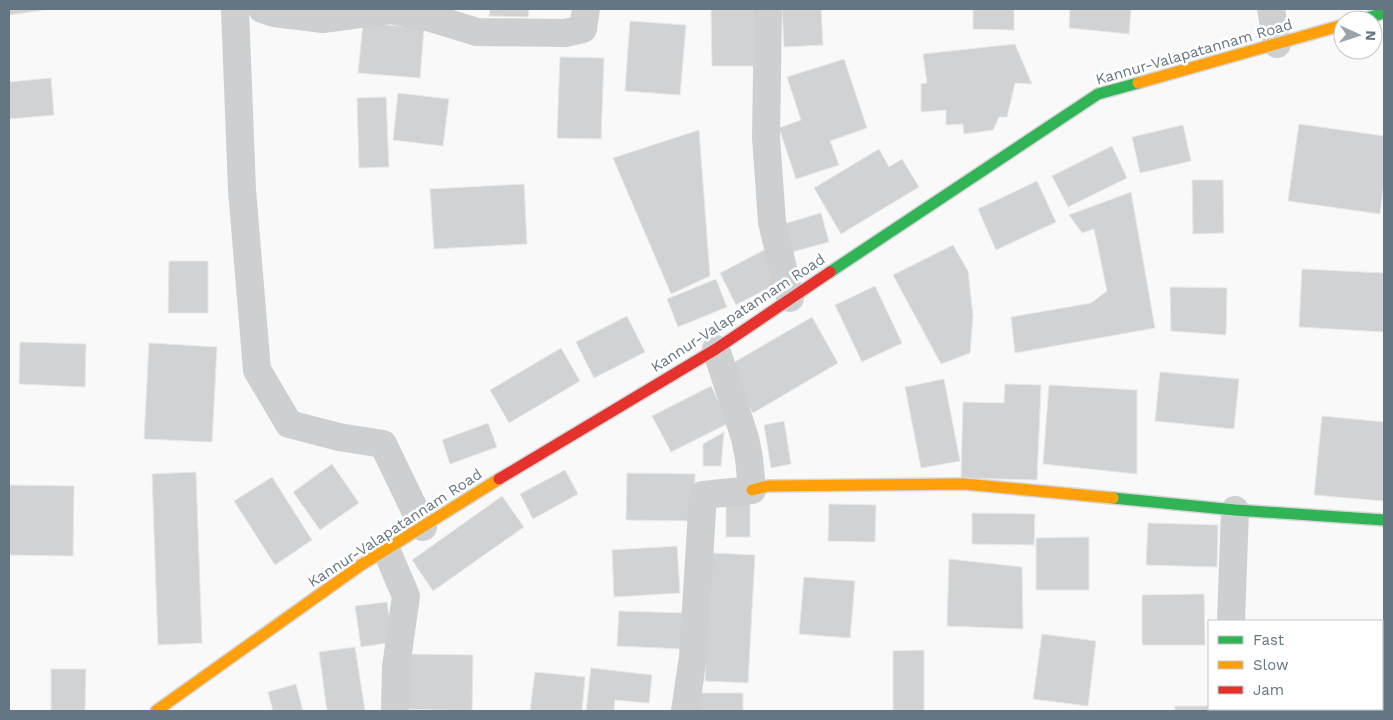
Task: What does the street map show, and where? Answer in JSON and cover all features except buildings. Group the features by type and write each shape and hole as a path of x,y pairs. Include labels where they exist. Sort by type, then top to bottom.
{"main road":[{"name":"Kannur-Valapatannam Road","path":"156,711 361,565 716,349 1098,94 1333,28"},
{"path":"752,490 768,486 964,484 1235,510 1384,520"}],"street":[{"path":"235,9 242,190 257,370 289,424 339,437 383,444 423,527"},
{"path":"262,9 274,13 323,19 390,10 431,18 477,32 565,33 583,29 586,9"},
{"path":"768,9 766,138 772,222 790,298"},
{"path":"1271,9 1277,44"},
{"path":"684,711 693,657 703,495 752,490 745,438 716,349"},
{"path":"1231,620 1235,510"},
{"path":"386,549 406,596 396,667 395,711"}],"traffic: fast":[{"path":"830,272 1098,94 1138,83"},
{"path":"1113,498 1235,510 1384,520"}],"traffic: slow":[{"path":"1138,83 1333,28"},
{"path":"156,711 361,565 499,479"},
{"path":"752,490 768,486 964,484 1113,498"}],"traffic: jam":[{"path":"499,479 716,349 830,272"}]}
